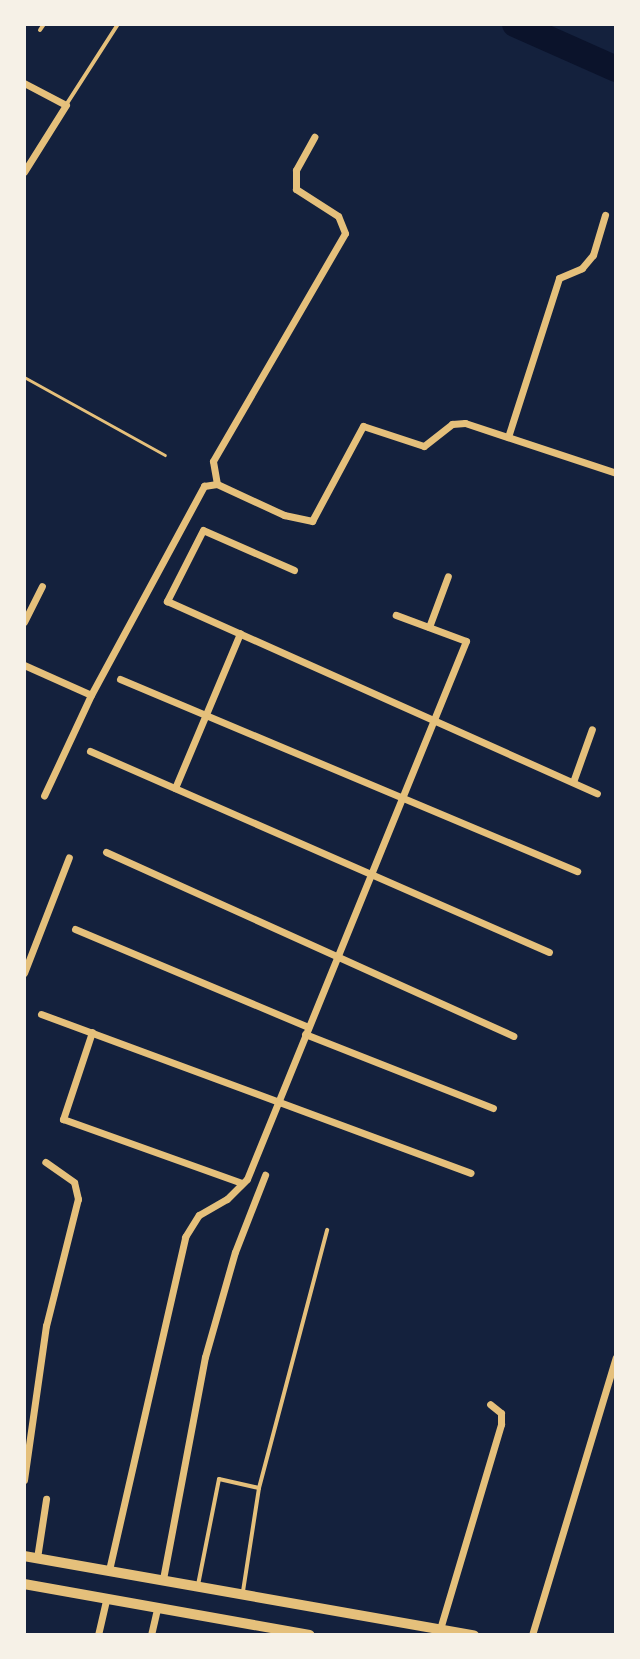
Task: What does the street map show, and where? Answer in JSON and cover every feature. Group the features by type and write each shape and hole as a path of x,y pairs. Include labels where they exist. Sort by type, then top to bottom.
{"main road":[{"path":"24,1556 474,1635"},
{"path":"24,1584 262,1631 309,1635"}],"street":[{"path":"24,83 66,105 24,172"},
{"path":"217,484 213,461 345,233 338,216 296,189 296,170 314,137"},
{"path":"508,437 559,278 582,268 593,255 605,215"},
{"path":"44,796 91,695 204,486 217,484 284,515 312,521 363,426 424,446 452,424 508,437 616,473"},
{"path":"294,570 203,530 167,601 597,793"},
{"path":"429,627 448,576"},
{"path":"24,622 42,586"},
{"path":"109,1570 185,1237 199,1215 227,1199 242,1183 466,641 396,615"},
{"path":"175,788 240,633"},
{"path":"24,665 91,695"},
{"path":"120,679 577,871"},
{"path":"573,782 592,729"},
{"path":"90,751 549,952"},
{"path":"106,852 513,1036"},
{"path":"24,973 69,857"},
{"path":"75,929 493,1108"},
{"path":"41,1014 471,1173"},
{"path":"92,1032 63,1119 242,1183"},
{"path":"24,1480 46,1326 78,1199 74,1182 45,1162"},
{"path":"163,1579 205,1357 235,1252 265,1175"},
{"path":"532,1635 616,1357"},
{"path":"440,1629 501,1424 501,1413 490,1404"},
{"path":"37,1558 46,1499"},
{"path":"98,1635 106,1599"},
{"path":"151,1635 157,1608"}],"lane":[{"path":"40,30 44,24"},
{"path":"66,105 118,24"},
{"path":"243,1593 259,1488 327,1230"},
{"path":"198,1585 219,1479 259,1488"}],"path":[{"path":"24,377 165,455"}],"waterway":[{"path":"515,24 616,69"}]}
